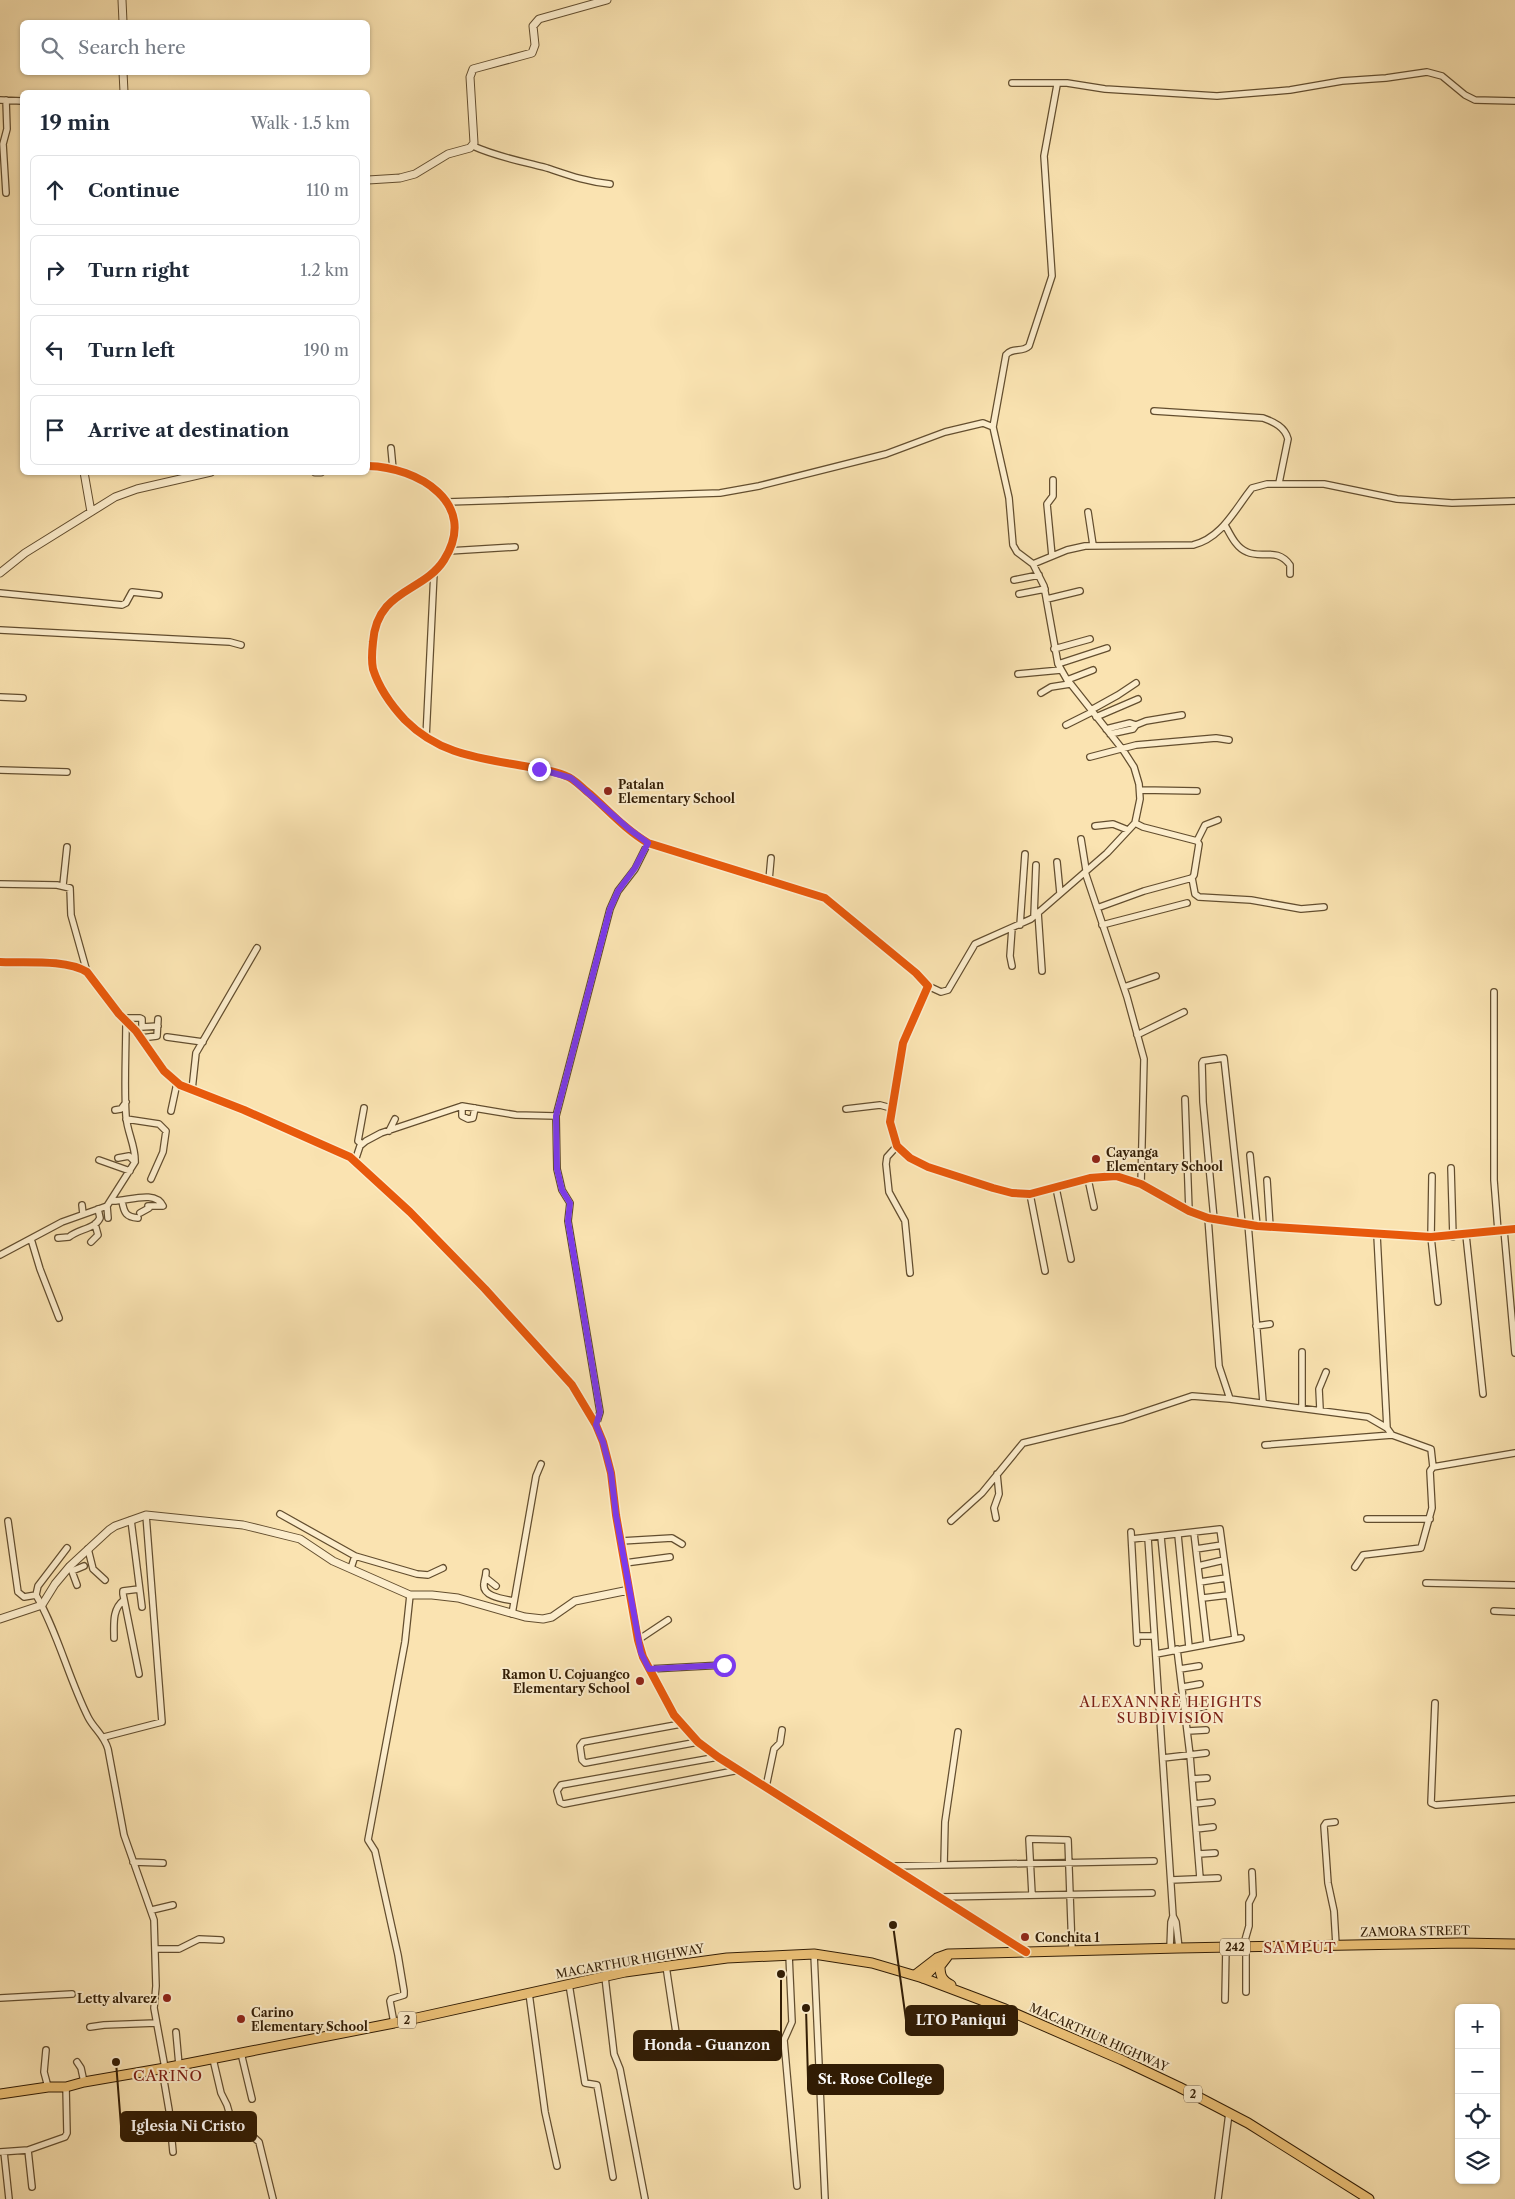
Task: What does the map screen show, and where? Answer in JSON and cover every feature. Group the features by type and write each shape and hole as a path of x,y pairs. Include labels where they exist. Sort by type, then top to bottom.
{"main road":[{"name":"ZAMORA STREET","path":"949,1956 1174,1943 1226,1947 1515,1944"},
{"name":"MACARTHUR HIGHWAY","path":"0,2094 66,2087 84,2082 163,2069 394,2023 569,1984 666,1966 727,1958 814,1954 872,1963 919,1977 1049,2028 1138,2067 1229,2113 1369,2199"},
{"path":"919,1977 932,1962 949,1956"},
{"path":"949,1956 940,1966 941,1976 963,1994"}],"street":[{"path":"122,0 123,20"},
{"path":"473,146 470,77 473,70 532,52 535,45 532,26 539,19 607,0"},
{"path":"1012,83 1067,83 1097,89 1217,96 1427,72 1442,76 1474,100 1515,101"},
{"path":"123,75 124,90"},
{"path":"370,466 393,469 430,484 447,502 454,521 449,551 434,572 407,589 386,607 376,626 372,653 376,675 392,706 426,738 450,750 473,758 565,775 574,780 635,835 648,843 818,895 830,901 901,960 928,986 941,992 948,990 972,947 978,942 1020,925 1036,914 1107,853 1135,823 1140,790 1138,775 1123,750 1069,682 1060,667 1054,649 1047,599 1039,575 1033,564 1018,552 1013,545 1009,498 993,427 1006,355 1010,350 1025,350 1029,346 1052,282 1044,156 1057,84"},
{"path":"6,192 3,144 7,129 3,100 20,101"},
{"path":"370,180 400,178 415,174 448,154 473,146 498,157 545,168 573,178 610,184"},
{"path":"1154,411 1263,418 1272,421 1280,426 1288,439 1279,483"},
{"path":"447,502 720,493 759,486 886,454 945,432 983,423 993,427"},
{"path":"391,448 393,469"},
{"path":"85,475 91,512"},
{"path":"0,573 24,553 123,493 198,475"},
{"path":"1052,556 1048,504 1053,496 1053,480"},
{"path":"1033,564 1068,550 1093,546 1193,545 1202,543 1225,525 1252,488 1267,484 1324,484 1397,499 1437,502 1515,501"},
{"path":"1088,512 1093,546"},
{"path":"1225,525 1231,537 1244,551 1252,554 1278,555 1290,565 1290,574"},
{"path":"449,551 515,547"},
{"path":"426,738 434,572"},
{"path":"1014,580 1039,575"},
{"path":"1019,594 1044,589"},
{"path":"1047,599 1080,591"},
{"path":"0,593 122,605 126,603 132,592 159,594"},
{"path":"0,630 230,642 241,646"},
{"path":"1054,649 1090,639"},
{"path":"1018,674 1060,667 1107,648"},
{"path":"1041,693 1093,670"},
{"path":"1093,713 1136,682"},
{"path":"0,697 23,698"},
{"path":"1066,725 1093,713 1138,699"},
{"path":"1106,729 1130,723 1136,725 1182,715"},
{"path":"1110,734 1133,729 1136,725"},
{"path":"1090,756 1123,750 1136,745 1161,742 1216,738 1230,740"},
{"path":"0,770 67,772"},
{"path":"1140,790 1197,791"},
{"path":"1218,820 1205,825 1197,841 1199,844 1192,878 1195,894 1199,897 1251,900 1301,909 1324,907"},
{"path":"1135,823 1143,827 1197,841"},
{"path":"1095,826 1113,824 1128,830"},
{"path":"1081,839 1085,871 1124,987 1144,1063 1141,1184"},
{"path":"596,1425 600,1412 568,1221 570,1203 562,1190 557,1169 556,1116 610,909 618,891 635,868 648,843"},
{"path":"63,885 67,847"},
{"path":"1020,925 1025,854"},
{"path":"769,880 771,858"},
{"path":"1058,862 1060,893"},
{"path":"1036,865 1036,914 1042,971"},
{"path":"1097,908 1192,878"},
{"path":"0,884 63,885 70,888 71,915 87,972"},
{"path":"1102,925 1187,903"},
{"path":"1012,928 1010,956 1012,966"},
{"path":"192,1090 196,1053 257,948"},
{"path":"0,962 68,965 87,972 141,1038 152,1056 177,1083 350,1157 410,1212 504,1310 572,1385 596,1425 603,1442 611,1473 638,1640 649,1669 670,1709 681,1724 698,1742 718,1757 1026,1952"},
{"path":"1124,987 1156,976"},
{"path":"928,986 904,1043 890,1122 897,1146 910,1158 928,1167 992,1188 1012,1193 1030,1194 1088,1179 1116,1176 1141,1184 1189,1211 1211,1218 1257,1226 1431,1237 1453,1237 1515,1229"},
{"path":"1494,992 1494,1180 1515,1354"},
{"path":"1137,1035 1184,1012"},
{"path":"125,1020 140,1018 143,1021 142,1027 158,1023 157,1036 141,1038"},
{"path":"108,1218 110,1204 135,1162 136,1156 128,1135 126,1119 125,1020"},
{"path":"170,1029 168,1037 203,1042"},
{"path":"1230,1399 1219,1366 1202,1062 1224,1058 1245,1224 1262,1402"},
{"path":"171,1111 177,1083"},
{"path":"1185,1099 1189,1211"},
{"path":"115,1110 121,1109 126,1102"},
{"path":"846,1109 880,1105 891,1108"},
{"path":"354,1161 362,1144 389,1131 462,1106 516,1115 556,1116"},
{"path":"462,1106 462,1116 468,1119 473,1118 475,1108"},
{"path":"362,1144 358,1141 364,1108"},
{"path":"389,1131 395,1118"},
{"path":"126,1119 159,1124 166,1130 162,1152 151,1179"},
{"path":"897,1146 887,1157 886,1164 889,1192 905,1221 910,1273"},
{"path":"1250,1155 1257,1226"},
{"path":"118,1158 129,1156 135,1162"},
{"path":"99,1160 130,1171"},
{"path":"1451,1168 1453,1237"},
{"path":"1432,1176 1431,1237 1438,1302"},
{"path":"1088,1179 1094,1207"},
{"path":"1267,1180 1270,1227"},
{"path":"1056,1188 1071,1259"},
{"path":"1030,1194 1044,1271"},
{"path":"0,1255 62,1222 110,1204 145,1198 155,1197 163,1206 148,1208 139,1216 129,1217 125,1214 122,1202"},
{"path":"145,1198 148,1208"},
{"path":"82,1205 83,1214"},
{"path":"58,1238 69,1237 73,1233 95,1224 100,1218 98,1209"},
{"path":"91,1242 98,1235 95,1224"},
{"path":"1377,1235 1387,1428"},
{"path":"1466,1235 1483,1394"},
{"path":"31,1239 40,1269 59,1318"},
{"path":"1256,1326 1270,1324"},
{"path":"1302,1352 1302,1407"},
{"path":"1320,1409 1319,1389 1326,1372"},
{"path":"951,1521 977,1498 1019,1447 1027,1442 1123,1419 1192,1396 1262,1402 1278,1406 1320,1409 1368,1416 1387,1428 1392,1435"},
{"path":"1265,1445 1392,1435 1431,1449 1433,1466 1430,1471 1432,1502 1430,1519 1421,1548 1363,1555 1355,1567"},
{"path":"1433,1466 1515,1453"},
{"path":"512,1614 536,1476 541,1464"},
{"path":"996,1518 994,1508 999,1494 997,1474"},
{"path":"280,1514 355,1557 417,1574 428,1575 443,1568"},
{"path":"104,1737 162,1722 146,1515"},
{"path":"0,1619 42,1605 88,1549 115,1526 146,1515 243,1525 288,1535 300,1539 333,1561 351,1567 410,1595 458,1598 512,1614 543,1619 552,1617 574,1601 629,1590"},
{"path":"1367,1519 1430,1519"},
{"path":"131,1520 142,1608"},
{"path":"8,1521 18,1592 24,1596 36,1595"},
{"path":"1132,1539 1220,1529 1228,1595 1238,1639 1156,1654"},
{"path":"1131,1532 1137,1639 1154,1636"},
{"path":"1194,1533 1207,1644"},
{"path":"1178,1535 1189,1647"},
{"path":"1161,1537 1174,1650 1180,1669 1186,1708 1200,1878"},
{"path":"621,1541 672,1538 682,1544"},
{"path":"1148,1538 1171,1880 1173,1916 1171,1922 1174,1943"},
{"path":"1196,1549 1222,1545"},
{"path":"67,1548 38,1586 36,1595 42,1605 88,1717 104,1737 108,1749 124,1835 142,1890 152,1910 156,1949 154,2008 169,2110 173,2152"},
{"path":"88,1549 93,1569 105,1580"},
{"path":"351,1567 355,1557"},
{"path":"625,1563 670,1557"},
{"path":"1198,1566 1224,1560"},
{"path":"71,1569 84,1566"},
{"path":"71,1569 77,1586"},
{"path":"496,1586 486,1575 484,1590 488,1594 514,1601"},
{"path":"1200,1582 1226,1578"},
{"path":"1426,1583 1515,1585"},
{"path":"139,1589 123,1591 139,1674"},
{"path":"394,2023 390,2001 404,1995 404,1991 375,1851 368,1840 405,1642 410,1595"},
{"path":"1203,1598 1228,1595"},
{"path":"114,1638 115,1611 118,1604 124,1600"},
{"path":"1494,1611 1515,1612"},
{"path":"638,1640 668,1620"},
{"path":"649,1669 724,1665"},
{"path":"1180,1669 1199,1666"},
{"path":"1183,1687 1200,1684"},
{"path":"1435,1703 1431,1803 1436,1805 1515,1800"},
{"path":"1186,1708 1204,1707"},
{"path":"681,1724 583,1742 580,1746 582,1760 585,1763 698,1742"},
{"path":"766,1786 774,1749 780,1743 782,1730"},
{"path":"1188,1731 1206,1730"},
{"path":"944,1865 944,1822 958,1732"},
{"path":"1163,1758 1206,1753"},
{"path":"718,1757 561,1785 558,1791 560,1802 564,1804 739,1770"},
{"path":"1192,1779 1207,1778"},
{"path":"1194,1804 1212,1802"},
{"path":"1336,1822 1324,1826 1328,1882 1334,1911 1336,1945"},
{"path":"1196,1829 1213,1827"},
{"path":"1032,1894 1028,1842 1030,1838 1068,1840 1072,1950"},
{"path":"1199,1854 1215,1853"},
{"path":"892,1866 1154,1860"},
{"path":"133,1862 163,1863"},
{"path":"1246,1992 1245,1947 1249,1903 1253,1895 1252,1872"},
{"path":"1171,1880 1218,1878"},
{"path":"940,1897 1152,1893"},
{"path":"152,1910 172,1905"},
{"path":"156,1949 179,1949 199,1939 221,1940"},
{"path":"1225,2000 1226,1947"},
{"path":"814,1954 825,2199"},
{"path":"790,1955 792,2022 784,2040 797,2186"},
{"path":"666,1966 678,2046"},
{"path":"605,1977 614,2054 620,2069 645,2199"},
{"path":"569,1984 585,2083 597,2086 613,2177"},
{"path":"530,1993 545,2112 557,2166"},
{"path":"0,1998 72,1994"},
{"path":"90,2027 156,2023"},
{"path":"176,2032 179,2065"},
{"path":"46,2050 44,2072 48,2088"},
{"path":"241,2053 252,2100"},
{"path":"213,2059 221,2094 234,2126 248,2133 258,2142 273,2199"},
{"path":"77,2062 82,2068 84,2082"},
{"path":"9,2199 2,2152 28,2150 66,2136 66,2087"},
{"path":"1218,2199 1229,2113"},
{"path":"28,2150 32,2187"}],"cycle path":[{"path":"370,466 406,473 423,481 438,492 449,505 454,521 453,540 444,560 425,579 392,601 383,611 376,625 372,652 373,669 382,690 395,708 419,732 433,741 462,754 548,770 569,777 625,826 648,843 825,898 916,973 928,986 903,1043 890,1122 897,1146 910,1158 928,1167 1012,1193 1030,1194 1090,1178 1116,1176 1141,1184 1189,1211 1208,1218 1257,1226 1431,1237 1515,1229"},
{"path":"0,962 57,963 87,972 119,1014 136,1031 164,1071 180,1085 244,1110 350,1157 410,1212 485,1289 572,1385 596,1425 603,1442 611,1473 616,1515 638,1640 643,1657 674,1715 698,1742 718,1757 1026,1952"}],"place":[{"name":"Patalan Elementary School","path":"608,791"},
{"name":"Cayanga Elementary School","path":"1096,1159"},
{"name":"Ramon U. Cojuangco Elementary School","path":"640,1681"},
{"name":"LTO Paniqui","path":"893,1925"},
{"name":"Conchita 1","path":"1025,1937"},
{"name":"Honda - Guanzon","path":"781,1974"},
{"name":"Letty alvarez","path":"167,1998"},
{"name":"St. Rose College","path":"806,2008"},
{"name":"Carino Elementary School","path":"241,2019"},
{"name":"Iglesia Ni Cristo","path":"116,2062"}],"district":[{"name":"ALEXANNRÈ HEIGHTS SUBDIVISION","path":"1171,1710"},
{"name":"SAMPUT","path":"1300,1947"},
{"name":"CARIÑO","path":"168,2075"}],"route":[{"path":"539,769 571,778 629,829 648,843 635,868 618,891 610,909 556,1116 557,1169 560,1185 570,1203 567,1215 600,1412 599,1421 596,1425 603,1442 611,1473 616,1515 641,1653 649,1669 724,1665"}]}
